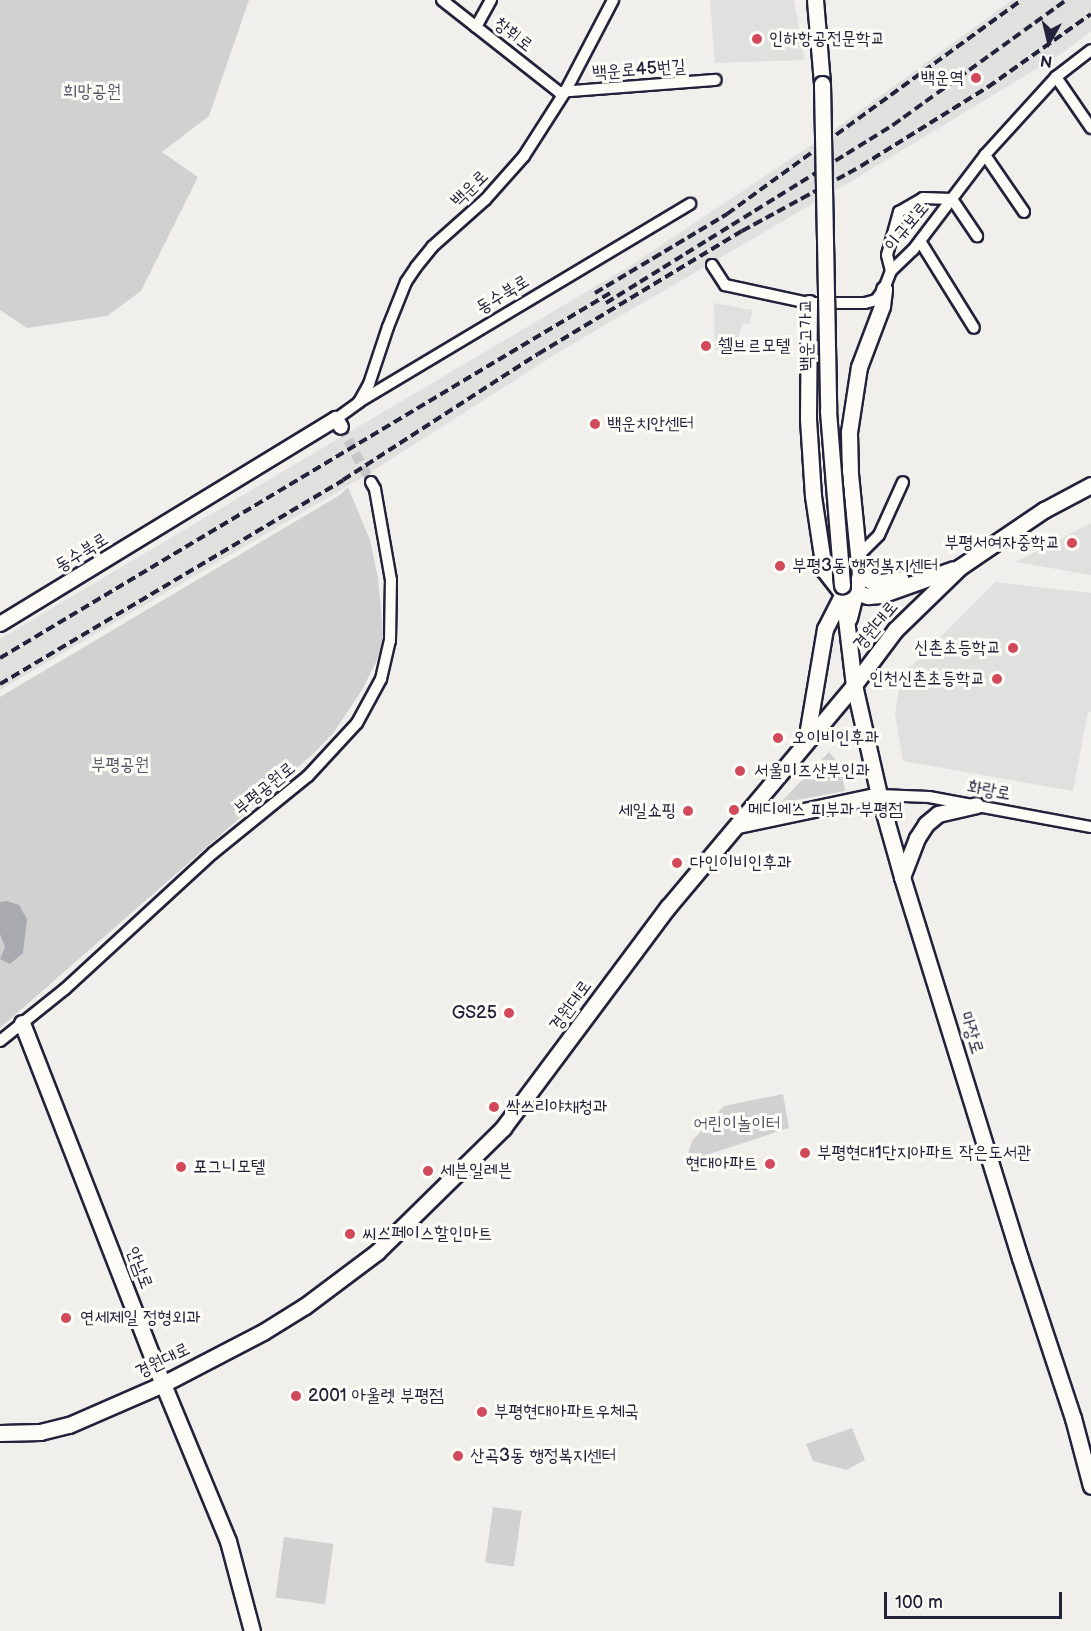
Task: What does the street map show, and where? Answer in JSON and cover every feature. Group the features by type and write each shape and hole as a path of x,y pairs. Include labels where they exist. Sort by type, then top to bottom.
{"main road":[{"name":"백운고가교","path":"815,0 822,84 828,411 847,591"},
{"path":"805,744 825,629 847,591 860,574 850,474 849,432 859,367 882,306 885,288"},
{"path":"808,303 808,418 813,496 824,570 847,591 881,595 960,567"},
{"name":"경원대로","path":"0,1433 40,1432 69,1425 163,1384 280,1321 377,1252 503,1128 668,907 854,685 895,630 960,567 1037,514 1091,485"},
{"path":"860,574 874,583 881,584 960,567"},
{"name":"마장로","path":"847,591 847,627 854,685 879,795 902,877 1073,1418 1091,1486"},
{"path":"738,825 879,795"},
{"path":"902,877 917,838 926,824 938,814 976,805"},
{"name":"안남로","path":"22,1023 163,1384 228,1541 252,1631"}],"street":[{"name":"창휘로","path":"442,0 559,92 565,92"},
{"path":"476,27 491,0"},
{"name":"백운로","path":"359,402 369,384 395,309 416,267 432,247 485,200 524,156 565,92 613,0"},
{"name":"이규보로","path":"885,288 891,271 920,242 985,155 1056,77 1091,50"},
{"path":"1056,77 1091,128"},
{"name":"백운로45번길","path":"565,92 716,80"},
{"path":"985,155 1024,213"},
{"path":"891,271 887,255 899,212 923,198 952,199 977,236"},
{"name":"동수북로","path":"0,624 339,423 359,402 690,204"},
{"path":"920,242 974,328"},
{"path":"712,265 725,285 808,303 864,303 876,300 885,288"},
{"name":"부평공원로","path":"0,1041 65,989 213,854 308,777 357,723 381,679 391,631 391,580 375,489 371,482"},
{"path":"859,555 879,535 903,482"},
{"name":"화랑로","path":"879,795 930,797 1091,826"}],"shaded area":[{"name":"인하항공전문학교","path":"710,0 794,0 805,60 715,63"},
{"path":"1012,0 1091,0 1091,31 1064,52 850,182 562,350 363,477 0,690 0,639 630,266 831,132"},
{"path":"714,303 753,310 749,324 743,323 734,351 715,350"},
{"name":"부평서여자중학교","path":"1091,523 1091,575 1016,562"},
{"name":"인천신촌초등학교","path":"995,582 1091,593 1091,712 1088,712 1073,791 903,761 895,714 899,690 908,669"},
{"path":"7,901 19,905 27,919 23,953 10,964 0,959 5,947 0,934 0,902"}],"green space":[{"name":"희망공원","path":"0,0 249,0 209,116 162,152 198,177 141,291 107,316 27,328 0,310"},
{"name":"부평공원","path":"348,487 370,540 378,578 383,633 380,654 362,690 334,732 315,752 0,1028 0,697 340,495"},
{"path":"829,752 840,765 845,791 780,803"},
{"name":"어린이놀이터","path":"783,1094 789,1128 685,1162 692,1141 724,1106"},
{"path":"852,1428 865,1460 846,1470 813,1461 806,1444"},
{"path":"493,1507 522,1511 514,1566 485,1562"},
{"path":"284,1537 334,1544 325,1604 276,1597"}],"tunnel":[{"path":"341,427 371,482"}],"railway":[{"path":"595,293 727,214 1022,0"},
{"path":"606,303 893,125 1066,0"},
{"path":"0,684 343,480 538,354 742,231 861,166 988,87 1091,14"},
{"path":"0,658 610,293"}],"place":[{"name":"인하항공전문학교","path":"757,39"},
{"name":"백운역","path":"976,78"},
{"name":"쉘브르모텔","path":"706,346"},
{"name":"백운치안센터","path":"595,424"},
{"name":"부평서여자중학교","path":"1072,543"},
{"name":"부평3동 행정복지센터","path":"780,566"},
{"name":"신촌초등학교","path":"1013,648"},
{"name":"인천신촌초등학교","path":"997,679"},
{"name":"오이비인후과","path":"778,738"},
{"name":"서울미즈산부인과","path":"740,771"},
{"name":"메디에스 피부과 부평점","path":"734,810"},
{"name":"세일쇼핑","path":"688,811"},
{"name":"다인이비인후과","path":"677,863"},
{"name":"GS25","path":"509,1013"},
{"name":"싹쓰리야채청과","path":"494,1107"},
{"name":"부평현대1단지아파트 작은도서관","path":"805,1153"},
{"name":"현대아파트","path":"770,1164"},
{"name":"포그니모텔","path":"181,1167"},
{"name":"세븐일레븐","path":"428,1171"},
{"name":"씨스페이스할인마트","path":"350,1234"},
{"name":"연세제일 정형외과","path":"66,1318"},
{"name":"2001 아울렛 부평점","path":"296,1396"},
{"name":"부평현대아파트우체국","path":"482,1412"},
{"name":"산곡3동 행정복지센터","path":"458,1456"}]}
